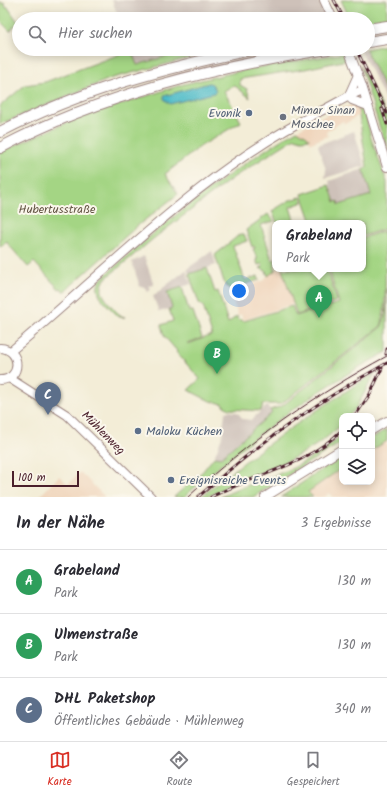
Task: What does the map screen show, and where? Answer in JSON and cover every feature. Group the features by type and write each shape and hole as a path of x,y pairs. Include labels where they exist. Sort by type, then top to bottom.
{"highway":[{"path":"375,28 387,26"},
{"path":"375,41 387,39"},
{"path":"0,132 60,104 98,91 155,73 226,56"},
{"path":"0,148 65,117 151,88 224,68 290,56"}],"street":[{"path":"324,0 330,12"},
{"path":"351,56 364,92 387,167"},
{"path":"348,98 358,75"},
{"path":"13,354 33,333 140,236 216,176 261,144 296,123 364,92"},
{"path":"348,98 368,106"},
{"path":"0,348 13,354 17,365 12,376 0,380"},
{"name":"Mühlenweg","path":"12,376 32,393 68,415 152,497"},
{"path":"375,428 387,421"},
{"path":"265,497 339,451"}],"shaded area":[{"path":"112,0 318,0 323,12 116,12"},
{"path":"133,56 167,56 136,65"},
{"path":"364,56 369,56 373,64 387,58 387,103"},
{"path":"352,105 358,107 359,115 345,124 343,121 326,132 328,136 311,143 307,136 297,130 338,109"},
{"path":"354,131 365,166 325,178 326,170 318,145"},
{"path":"363,169 371,195 339,205 335,202 329,181"},
{"path":"212,251 216,265 189,274 187,269"},
{"path":"144,256 154,285 149,286 151,289 148,292 143,286 140,287 132,262"},
{"path":"186,270 191,284 167,292 172,308 159,312 153,296"},
{"path":"273,272 283,272 293,304 243,320 241,314 238,316 230,292 265,280 265,278"},
{"path":"267,406 273,413 220,458 214,457 222,437 225,413 228,411 237,412 243,419 251,420"},
{"path":"387,441 387,497 332,497 329,493 325,497 313,497 308,492 339,470 339,485 375,485 375,448"},
{"path":"80,472 105,497 39,497 59,476 68,484"}],"green space":[{"path":"341,0 387,0 387,20 375,22 375,12 347,12"},
{"path":"0,2 5,4 6,8 7,6 12,13 12,29 10,31 0,21"},
{"path":"387,45 387,93 368,56 375,56 375,47"},
{"path":"115,56 133,56 137,65 167,56 198,56 112,78 0,124 0,106 25,85 45,82"},
{"name":"Hubertusstraße","path":"326,56 345,56 347,60 305,69 240,79 240,85 247,89 250,98 234,85 224,91 241,122 201,146 165,174 178,194 136,227 64,292 61,288 59,289 34,262 28,267 7,241 0,247 0,152 75,119 184,84 249,69"},
{"path":"360,65 387,116 387,150"},
{"path":"364,108 371,138 387,182 387,247 384,229 366,235 366,220 311,220 302,194 329,185 335,202 338,201 339,205 371,195 363,169 367,167 358,109"},
{"path":"297,130 309,139 302,140 295,138 234,177 153,239 105,279 102,288 103,295 116,311 125,317 119,317 102,300 98,289 98,284 101,279 195,200 271,146"},
{"path":"301,197 303,202 290,207 294,220 276,220 272,211 290,200"},
{"path":"268,214 273,220 261,225 272,260 273,272 268,276 266,271 260,268 263,267 262,264 258,265 256,259 258,258 253,249 255,248 254,246 252,247 246,230"},
{"path":"383,231 385,280 384,307 381,326 281,404 263,404 261,411 230,409 224,406 224,404 210,401 188,390 200,379 164,336 161,325 173,321 169,309 172,308 167,292 182,287 189,311 193,311 202,338 187,343 188,344 212,335 203,306 199,303 189,274 207,268 215,292 218,291 228,323 237,316 238,319 244,321 292,306 296,316 339,303 330,272 366,272 366,237"},
{"path":"240,234 244,234 247,241 233,246 245,280 258,276 259,280 230,289 225,285 215,255"},
{"path":"283,272 328,272 337,301 297,315"},
{"path":"387,288 387,352 332,383 306,400 232,456 184,497 174,497 203,471 214,457 220,458 272,413 270,410 282,406 381,327 385,313"},
{"path":"375,373 356,408 352,413 339,413 339,427 315,446 272,468 226,487 211,495 201,497 221,480 285,432"},
{"path":"387,429 387,441 375,448 375,436"},
{"path":"339,437 339,444 253,497 221,497 293,468 319,453"},
{"path":"339,458 339,470 308,492 313,497 281,497"}],"water":[{"path":"209,83 212,84 216,90 214,93 170,104 164,99 164,96"}],"tram line":[{"path":"188,497 234,457 283,420 308,403 387,356"}],"railway":[{"path":"334,0 340,12"},
{"path":"359,56 387,113"},
{"path":"382,109 387,124"},
{"path":"386,354 387,349"},
{"path":"198,497 242,459 289,424 337,392 387,363"},
{"path":"357,413 370,394 382,368"},
{"path":"211,497 279,469 312,453 328,443 339,433"}],"place":[{"name":"Evonik","path":"249,113"},
{"name":"Mimar Sinan Moschee","path":"283,117"},
{"name":"Grabeland","path":"319,318"},
{"name":"Ulmenstraße","path":"217,374"},
{"name":"DHL Paketshop","path":"48,415"},
{"name":"Maloku Küchen","path":"138,431"},
{"name":"Ereignisreiche Events","path":"171,480"}]}
